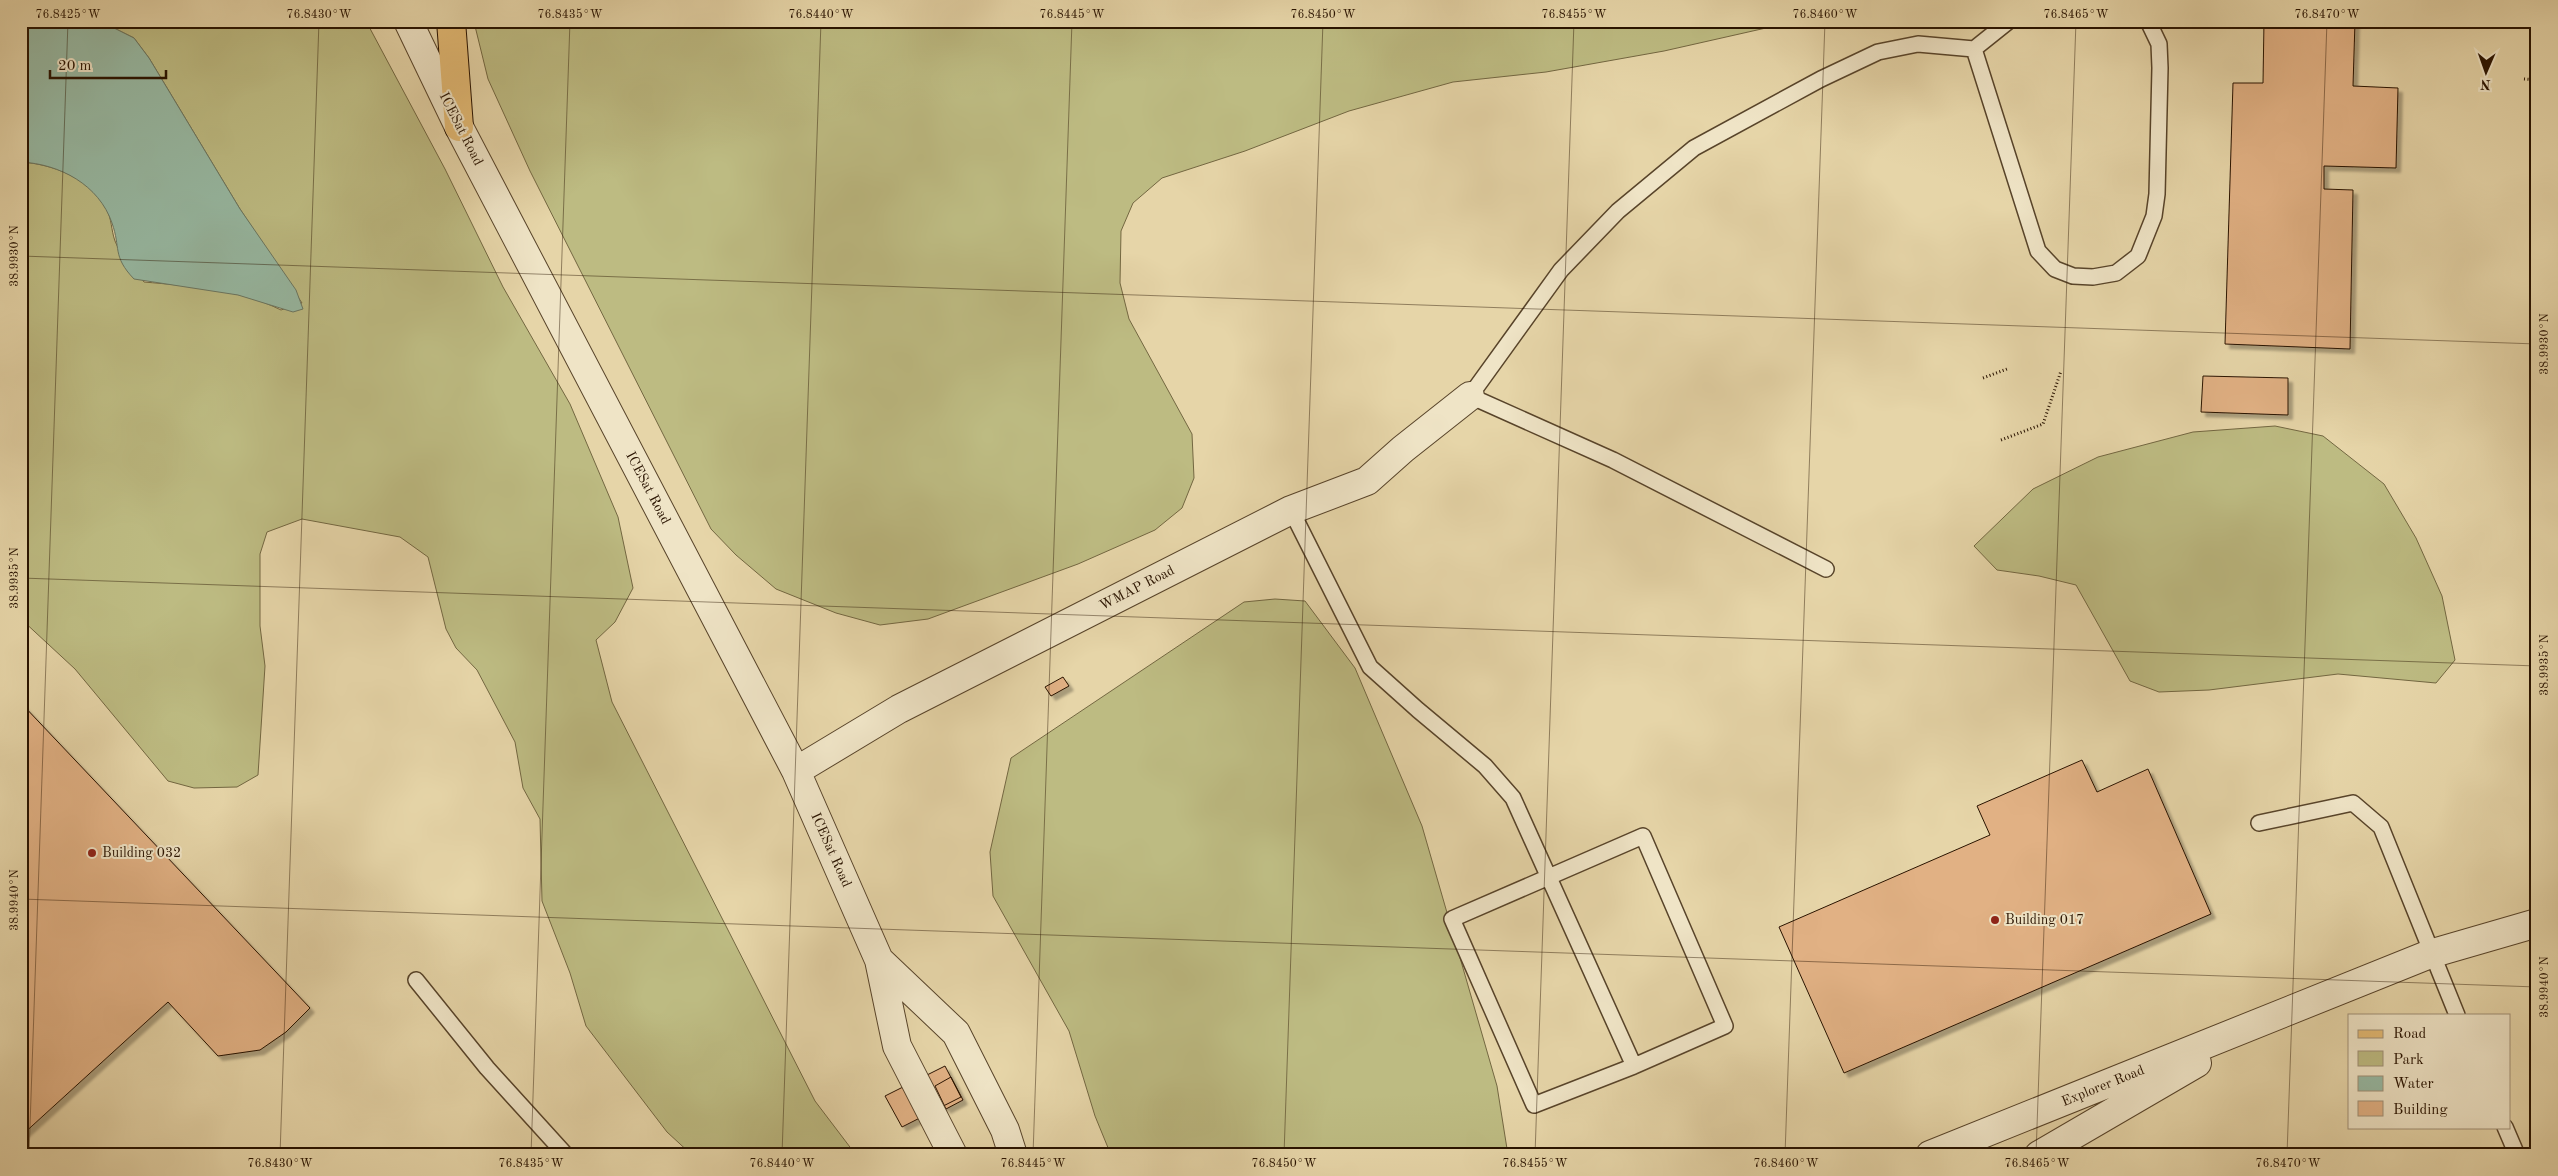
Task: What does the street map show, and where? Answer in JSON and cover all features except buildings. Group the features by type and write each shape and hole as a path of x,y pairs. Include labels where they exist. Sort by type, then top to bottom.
{"main road":[{"path":"451,21 459,128"}],"street":[{"name":"ICESat Road","path":"408,21 459,128 796,771 879,960 897,1046 953,1155"},
{"name":"WMAP Road","path":"796,771 899,709 1292,510 1367,481 1403,449 1470,396"},
{"name":"Explorer Road","path":"1930,1155 2430,954 2537,923"},
{"name":"ICESat Road","path":"879,960 956,1033 1005,1130 1013,1155"},
{"name":"Explorer Road","path":"2039,1155 2276,1017"}],"lane":[{"path":"1826,569 1613,460 1470,396 1561,270 1618,211 1694,148 1820,78 1878,52 1918,44 1974,49 2009,21"},
{"path":"1974,49 2038,251 2055,269 2073,276 2116,273 2138,256 2154,216 2157,194 2160,68 2158,44 2148,21"},
{"path":"1292,510 1370,667 1485,766 1513,798 1634,1066"},
{"path":"2259,823 2353,803 2381,827 2430,954 2457,1014"},
{"path":"1644,836 1725,1026 1634,1066 1534,1105 1452,918 1644,836"},
{"path":"416,980 488,1068 566,1155"},
{"path":"2505,1128 2517,1155"}],"path":[{"path":"2524,79 2537,80"},
{"path":"1983,378 2007,369"},
{"path":"2001,440 2043,424 2061,371"}],"green space":[{"path":"100,21 366,21 445,169 503,287 570,404 618,517 633,588 615,622 596,640 612,702 815,1101 856,1155 692,1155 667,1132 586,1026 570,973 542,901 540,819 523,788 515,742 477,670 456,648 446,629 428,557 400,537 302,519 267,532 260,554 260,626 265,666 258,775 237,787 194,788 168,781 75,669 21,619 21,162 45,166 69,174 90,188 99,197 108,212 117,246 144,282 196,287 231,293 248,297 281,310 302,303 240,209 149,58 134,38"},
{"path":"1797,21 1664,51 1546,72 1453,82 1349,111 1245,151 1162,178 1133,203 1121,231 1120,283 1129,319 1192,434 1194,478 1182,508 1155,530 1078,564 928,619 880,625 836,613 776,589 736,555 711,529 530,171 488,79 474,22"},
{"path":"2275,426 2323,436 2384,484 2416,538 2442,596 2455,660 2436,683 2338,674 2209,690 2159,692 2130,681 2076,585 2039,576 1997,570 1974,546 2033,489 2098,457 2193,432"},
{"path":"1275,599 1305,601 1355,668 1422,826 1497,1086 1508,1155 1111,1155 1095,1116 1069,1031 993,896 990,852 1011,758 1244,602"}],"water":[{"path":"21,21 100,21 134,38 149,58 240,209 296,290 303,309 293,312 238,295 134,279 120,258 112,223 98,198 88,188 64,172 50,167 21,162"}],"place":[{"name":"Building 032","path":"92,853"},
{"name":"Building 017","path":"1995,920"}]}
